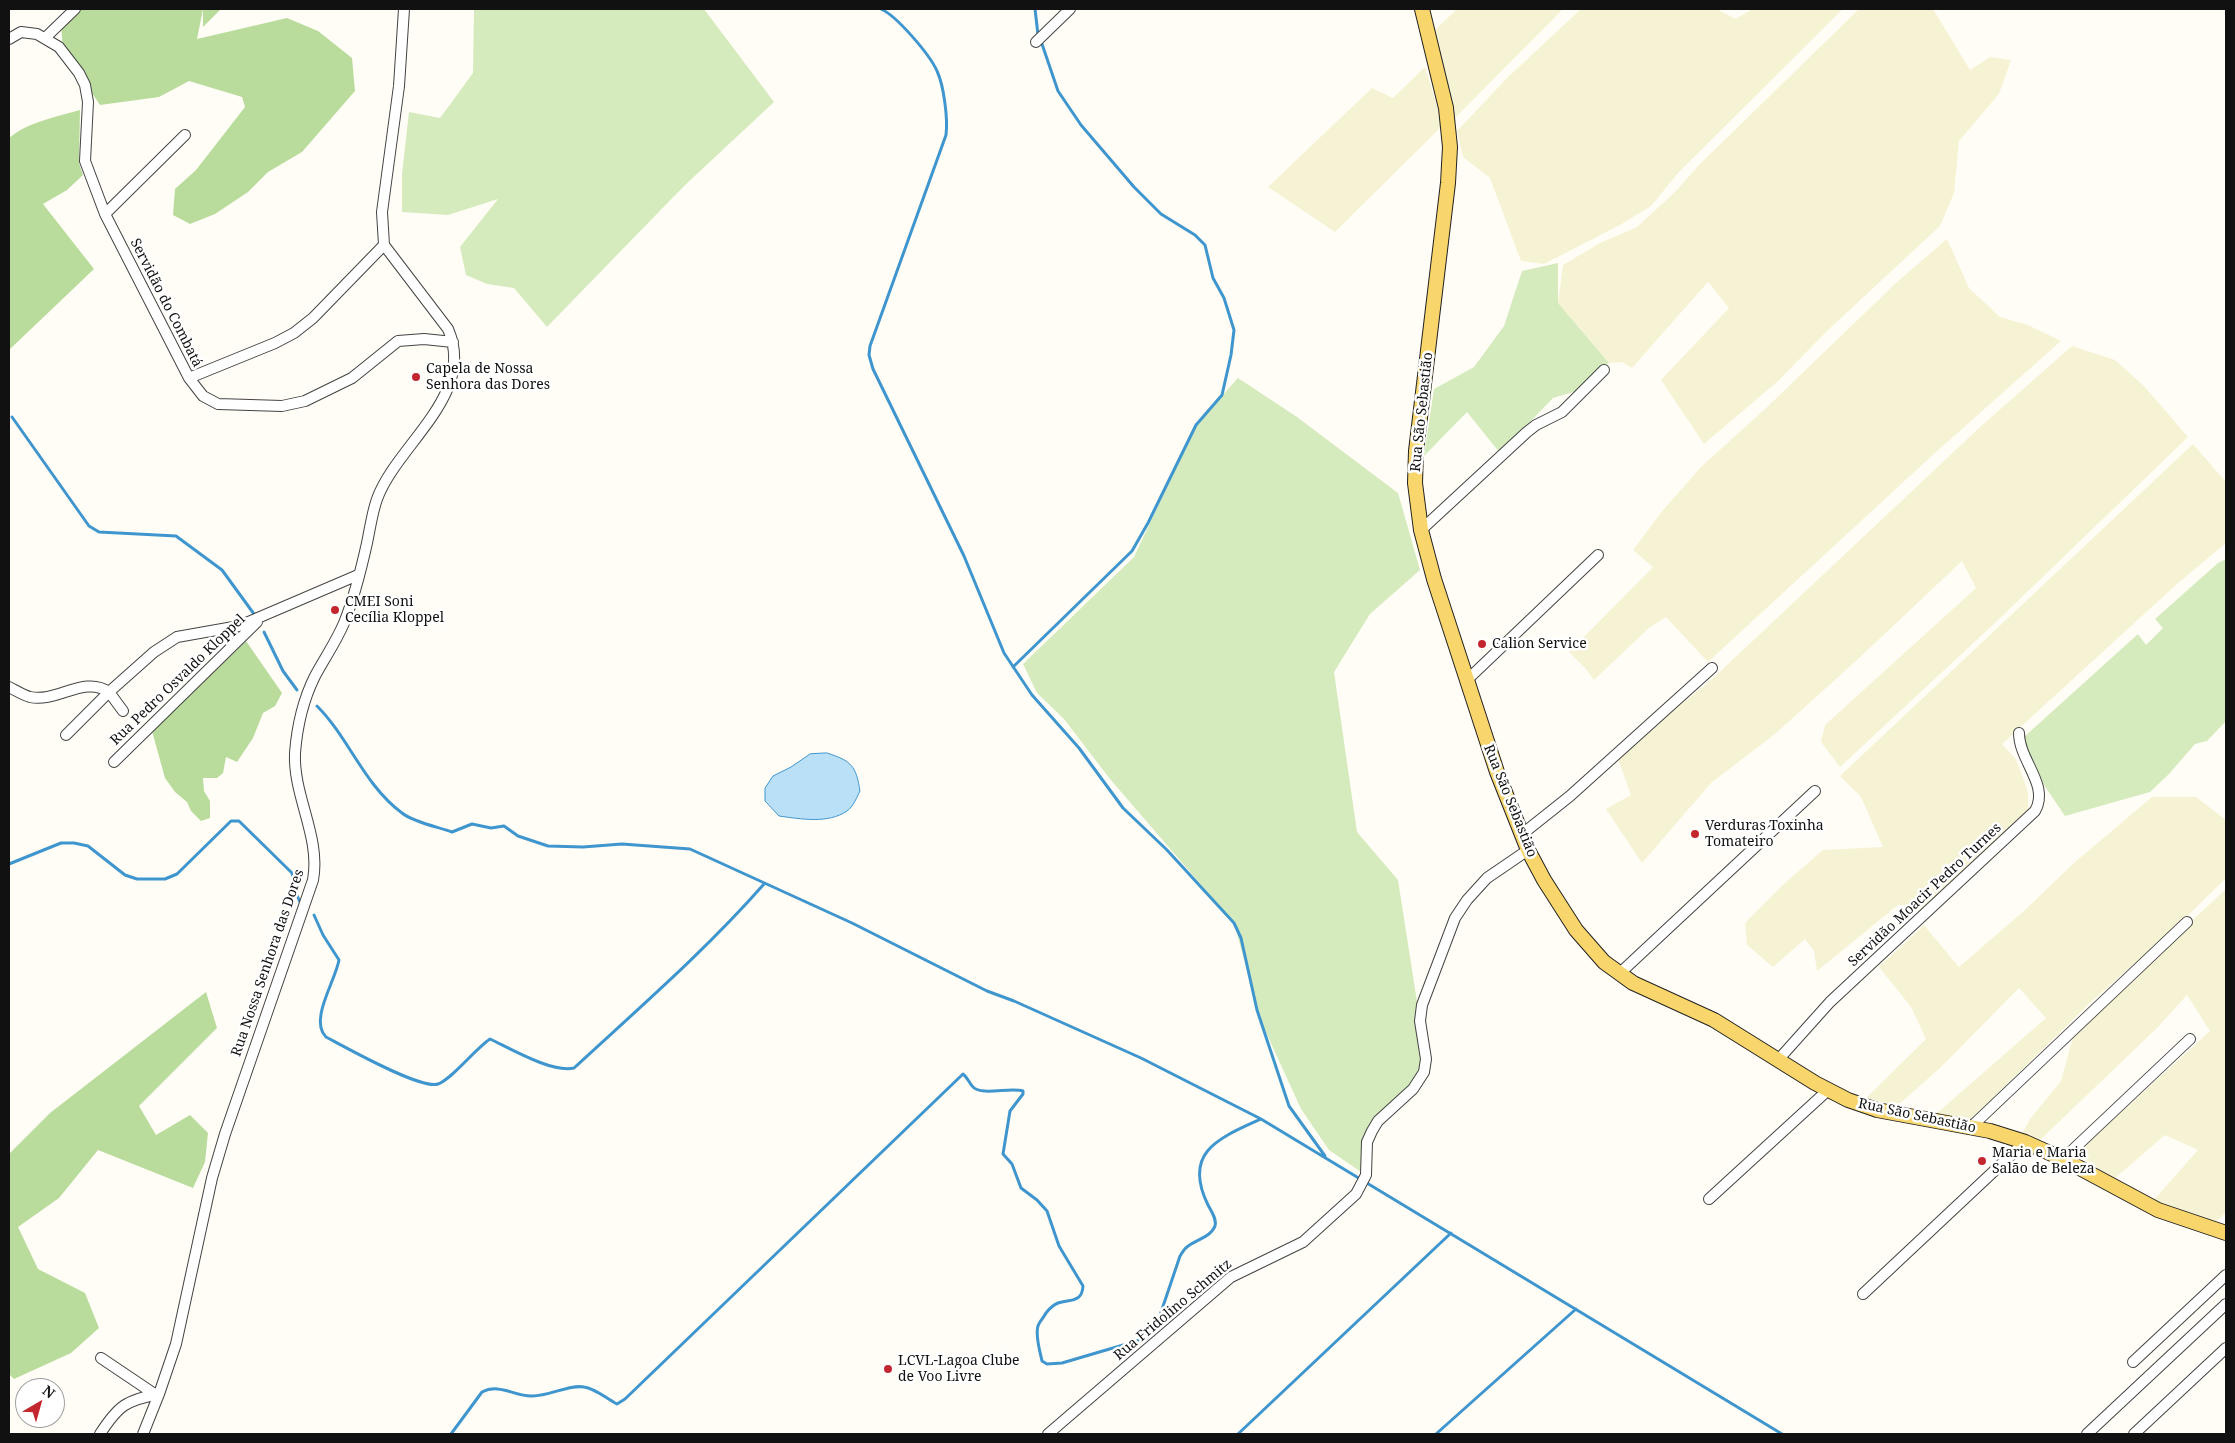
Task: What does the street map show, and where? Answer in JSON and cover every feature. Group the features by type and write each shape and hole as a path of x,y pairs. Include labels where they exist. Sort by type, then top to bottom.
{"main road":[{"name":"Rua São Sebastião","path":"1422,9 1445,101 1450,147 1448,183 1416,459 1416,498 1421,530 1467,684 1496,772 1528,850 1576,930 1596,954 1619,974 1643,987 1706,1015 1827,1091 1877,1110 1971,1127 2025,1142 2063,1159 2158,1210 2226,1233"}],"street":[{"path":"46,38 75,9"},
{"path":"189,378 275,344 294,333 313,318 384,245 382,212 400,86 404,9"},
{"path":"1036,42 1070,9"},
{"name":"Servidão do Combatá","path":"9,39 21,32 32,32 59,46 67,55 85,86 88,102 85,161 91,171 105,214 189,378 203,396 218,404 282,406 305,401 352,378 398,341 424,339 453,342"},
{"path":"105,214 186,135"},
{"name":"Rua Nossa Senhora das Dores","path":"143,1434 179,1329 212,1178 225,1134 313,880 315,865 313,844 297,780 295,754 307,694 343,625 358,574 376,499 381,488 446,395 454,362 453,342 448,329 384,245"},
{"path":"1421,530 1527,432 1536,425 1562,412 1604,370"},
{"path":"1467,684 1598,555"},
{"path":"66,735 109,692 154,652 177,637 239,626 358,574"},
{"path":"1467,684 1547,613"},
{"name":"Rua Pedro Osvaldo Kloppel","path":"114,762 261,617"},
{"path":"1521,835 1570,796 1712,668"},
{"path":"9,687 31,697 48,697 88,686 95,686 109,692 123,711"},
{"name":"Servidão Moacir Pedro Turnes","path":"1778,1060 1830,1002 2035,811 2039,800 2039,789 2022,754 2019,733"},
{"path":"1619,974 1815,791"},
{"name":"Rua Fridolino Schmitz","path":"1048,1434 1231,1277 1303,1242 1339,1211 1360,1189 1365,1179 1367,1142 1372,1131 1378,1121 1417,1084 1424,1072 1426,1059 1421,1010 1455,918 1467,900 1487,878 1528,850"},
{"path":"1971,1127 2187,922"},
{"path":"2063,1159 2190,1039"},
{"path":"1709,1199 1827,1091"},
{"path":"1863,1294 2025,1142"},
{"path":"2133,1362 2226,1275"},
{"path":"2087,1434 2226,1304"},
{"path":"2134,1434 2226,1348"},
{"path":"101,1358 157,1394"},
{"path":"100,1434 113,1414 124,1404 137,1398 157,1394"}],"shaded area":[{"path":"1457,9 1563,9 1455,118 1433,32"},
{"path":"1581,9 1716,9 1736,19 1752,9 1843,9 1679,172 1651,206 1620,225 1544,264 1521,261 1490,178 1463,157 1457,131 1507,78"},
{"path":"1859,9 1933,9 1970,70 1990,57 2011,60 1999,94 1959,141 1954,193 1940,226 1827,331 1778,381 1704,444 1661,380 1729,308 1708,282 1632,368 1622,362 1609,363 1558,303 1563,265 1600,243 1637,227 1674,193 1700,164"},
{"path":"1425,67 1443,125 1335,232 1268,187 1372,88 1393,98"},
{"path":"1947,239 1969,288 2000,317 2028,325 2061,341 1935,453 1708,662 1666,617 1649,628 1594,680 1569,652 1653,567 1633,550 1663,510 1702,466 1765,409 1897,282"},
{"path":"2072,346 2115,360 2144,386 2188,437 1997,621 1840,767 1821,742 1825,725 1976,588 1962,561 1775,734 1711,783 1642,863 1606,809 1631,795 1618,759 1664,718 1710,681 1979,428"},
{"path":"2193,444 2226,482 2226,543 2177,584 2002,744 2015,758 2021,772 2028,792 2028,811 1953,884 1920,911 1908,905 1898,905 1817,971 1814,951 1805,939 1773,967 1747,945 1745,923 1785,883 1823,850 1883,847 1861,797 1840,776"},
{"path":"2152,797 2196,797 2226,820 2226,878 2176,927 2092,1001 1969,1121 1936,1114 2046,1018 2019,988 1941,1067 1897,1106 1866,1098 1926,1039 1911,1007 1879,967 1924,925 1959,967 2025,910 2075,862"},
{"path":"2226,889 2226,1212 2214,1224 2153,1201 2198,1150 2165,1135 2114,1179 2076,1154 2210,1031 2187,995 2158,1027 2038,1142 2021,1136 2030,1119 2061,1081 2075,1030"}],"green space":[{"path":"79,9 203,9 197,39 287,18 318,31 352,58 355,91 302,152 268,172 248,192 215,214 190,224 173,215 175,189 196,170 245,107 242,97 189,81 159,97 100,105 63,50 61,23"},
{"path":"203,9 221,9 203,27"},
{"path":"474,9 704,9 774,102 684,186 547,327 514,288 487,284 466,275 460,247 498,199 448,215 402,212 402,174 409,112 440,118 473,73"},
{"path":"80,110 79,163 83,175 67,190 43,204 94,269 9,350 9,138 33,124"},
{"path":"1558,263 1558,303 1609,363 1593,375 1577,391 1553,398 1500,453 1467,412 1424,456 1434,389 1474,367 1504,326 1522,271"},
{"path":"1238,378 1297,417 1398,493 1420,570 1370,614 1334,672 1357,832 1398,880 1420,1021 1424,1072 1378,1121 1361,1172 1329,1150 1301,1109 1260,1019 1234,923 1110,779 1064,719 1037,693 1023,664 1134,557 1196,425"},
{"path":"2226,559 2226,721 2207,741 2195,744 2169,774 2150,792 2065,816 2034,770 2024,737 2138,634 2146,645 2163,628 2155,619 2218,563"},
{"path":"246,641 282,693 275,706 263,713 253,738 237,762 226,757 223,773 217,778 203,778 204,791 210,801 210,818 201,821 165,778 152,731"},
{"path":"206,992 217,1028 139,1106 156,1135 190,1115 208,1133 205,1162 193,1188 98,1150 59,1198 18,1227 38,1269 85,1293 99,1328 71,1353 14,1379 9,1374 9,1154 50,1113"}],"water":[{"path":"827,753 847,762 854,770 860,791 855,802 847,811 831,818 814,820 779,816 765,801 765,788 773,776 810,754"}],"waterway":[{"path":"881,9 904,27 937,71 946,112 946,135 870,346 869,355 873,369 964,556 1004,653 1032,695 1079,748 1123,808 1167,850 1234,923 1241,938 1257,1010 1289,1106 1325,1156"},
{"path":"1035,9 1038,35"},
{"path":"1013,667 1132,551 1148,523 1196,425 1222,395 1231,355 1234,330 1224,298 1213,278 1205,245 1195,235 1161,214 1134,187 1081,125 1058,91 1042,44"},
{"path":"12,417 89,526 99,532 176,536 222,570 254,614"},
{"path":"264,632 283,671 297,690"},
{"path":"317,706 338,732 377,789 389,802 412,819 452,832 472,824 491,828 504,826 518,836 548,846 583,847 622,844 690,849 852,923 987,991 1014,1001 1141,1058 1261,1119 1782,1434"},
{"path":"9,864 61,843 74,843 88,846 125,875 137,879 165,879 177,874 231,821 239,821 292,873 300,902"},
{"path":"314,915 323,935 339,960 320,1021 326,1037 365,1058 416,1081 438,1084 450,1076 490,1039 543,1064 565,1069 574,1068 696,955 764,884"},
{"path":"451,1434 482,1392 488,1390 500,1389 538,1396 565,1389 584,1387 592,1389 617,1404 625,1399 963,1074 977,1090 1023,1091 1023,1094 1010,1111 1003,1154 1012,1164 1021,1188 1037,1200 1047,1211 1059,1246 1083,1286 1078,1298 1054,1305 1039,1323 1037,1334 1042,1361 1047,1364 1062,1363 1147,1338 1155,1330 1180,1256 1186,1248 1210,1233 1215,1226 1214,1218 1201,1187 1199,1172 1202,1160 1209,1149 1219,1141 1231,1133 1261,1119"},
{"path":"1238,1434 1451,1233"},
{"path":"1436,1434 1576,1309"}],"place":[{"name":"Capela de Nossa Senhora das Dores","path":"416,377"},
{"name":"CMEI Soni Cecília Kloppel","path":"335,610"},
{"name":"Calion Service","path":"1482,644"},
{"name":"Verduras Toxinha Tomateiro","path":"1695,834"},
{"name":"Maria e Maria Salão de Beleza","path":"1982,1161"},
{"name":"LCVL-Lagoa Clube de Voo Livre","path":"888,1369"}]}
